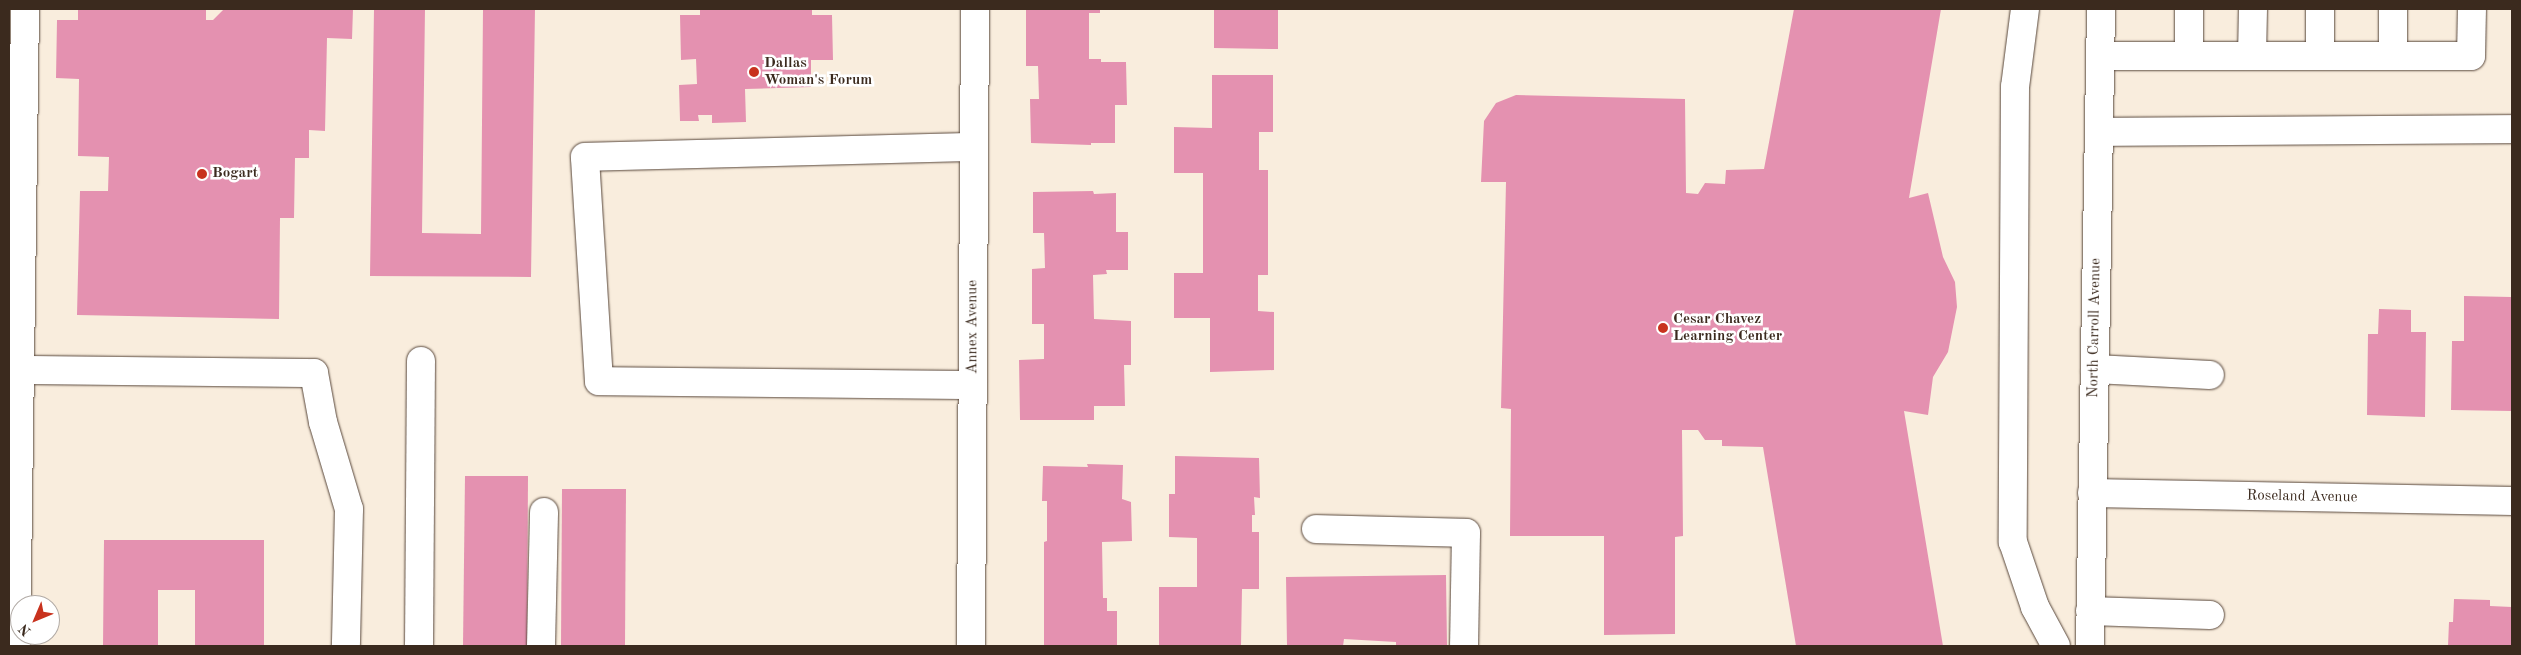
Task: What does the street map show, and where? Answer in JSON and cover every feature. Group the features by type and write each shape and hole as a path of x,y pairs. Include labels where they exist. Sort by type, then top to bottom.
{"street":[{"path":"16,646 21,370 24,9"},
{"name":"Annex Avenue","path":"971,646 975,9"},
{"path":"2025,9 2015,87 2013,542 2035,607 2056,646"},
{"name":"North Carroll Avenue","path":"2090,646 2101,9"},
{"path":"2189,9 2189,56"},
{"path":"2252,9 2252,56"},
{"path":"2320,9 2320,56"},
{"path":"2393,9 2393,56"},
{"path":"2100,56 2471,56 2472,9"},
{"path":"2098,132 2512,129"},
{"path":"973,384 599,381 585,157 974,147"},
{"path":"419,646 422,361"},
{"path":"2095,369 2210,375"},
{"path":"21,370 314,373 323,422 349,509 346,646"},
{"name":"Roseland Avenue","path":"2092,493 2512,501"},
{"path":"541,646 544,512"},
{"path":"1316,529 1466,533 1464,646"},
{"path":"2090,612 2210,615"}],"building":[{"name":"Bogart","path":"78,9 206,9 206,20 213,20 224,9 353,9 352,39 327,38 325,131 309,130 309,158 295,158 294,218 280,218 279,319 77,315 80,191 108,191 109,157 78,156 79,79 56,78 57,20 78,20"},
{"path":"374,9 425,9 422,233 481,234 483,9 535,9 531,277 370,276"},
{"name":"Dallas Woman's Forum","path":"700,9 812,9 812,15 832,15 833,60 811,60 811,87 745,89 746,122 712,123 712,115 698,115 699,121 680,121 679,85 697,84 696,59 681,60 680,15 700,15"},
{"path":"1026,9 1100,9 1100,13 1089,13 1089,59 1101,59 1101,62 1126,62 1127,105 1115,105 1115,143 1091,143 1091,145 1031,143 1030,99 1039,99 1038,66 1026,66"},
{"path":"1214,9 1278,9 1278,49 1214,48"},
{"path":"1794,9 1941,9 1909,198 1928,193 1943,257 1955,282 1957,307 1948,352 1933,377 1928,415 1904,411 1943,646 1796,646 1763,447 1722,446 1722,440 1705,440 1698,430 1682,430 1683,536 1675,537 1675,634 1604,635 1604,536 1510,536 1511,409 1501,408 1506,182 1481,182 1484,121 1496,103 1516,95 1685,99 1686,193 1698,194 1705,183 1725,184 1726,170 1764,169"},
{"path":"1212,75 1273,75 1273,132 1259,132 1259,170 1268,170 1268,275 1258,275 1258,311 1274,312 1274,370 1210,372 1210,318 1174,318 1174,273 1203,273 1203,173 1174,173 1174,127 1212,128"},
{"path":"1093,191 1094,194 1116,193 1116,232 1128,232 1128,270 1106,270 1107,274 1093,275 1094,319 1131,321 1131,365 1124,365 1125,406 1094,406 1094,420 1020,420 1019,360 1044,359 1044,324 1032,324 1032,269 1045,268 1044,233 1033,233 1033,192"},
{"path":"2464,296 2511,297 2512,411 2451,410 2452,341 2464,341"},
{"path":"2379,309 2411,310 2411,332 2426,332 2425,417 2367,415 2368,334 2378,334"},
{"path":"1175,456 1259,458 1260,498 1254,497 1255,515 1252,515 1252,532 1259,532 1259,589 1242,589 1241,646 1159,646 1159,587 1197,587 1197,538 1169,537 1169,494 1175,494"},
{"path":"1087,464 1123,465 1122,499 1131,502 1132,541 1102,542 1103,598 1107,598 1107,611 1117,611 1117,646 1044,646 1044,542 1047,541 1047,501 1042,501 1043,466 1088,467"},
{"path":"465,476 528,476 527,646 463,646"},
{"path":"562,489 626,489 625,646 561,646"},
{"path":"104,540 264,540 264,646 195,646 195,590 158,590 158,646 103,646"},
{"path":"1446,575 1447,646 1396,646 1396,642 1344,639 1343,646 1287,646 1286,577"},
{"path":"2454,599 2490,600 2490,606 2512,607 2512,646 2448,646 2449,622 2453,622"}],"place":[{"name":"Dallas Woman's Forum","path":"754,72"},
{"name":"Bogart","path":"202,174"},
{"name":"Cesar Chavez Learning Center","path":"1663,328"}]}
